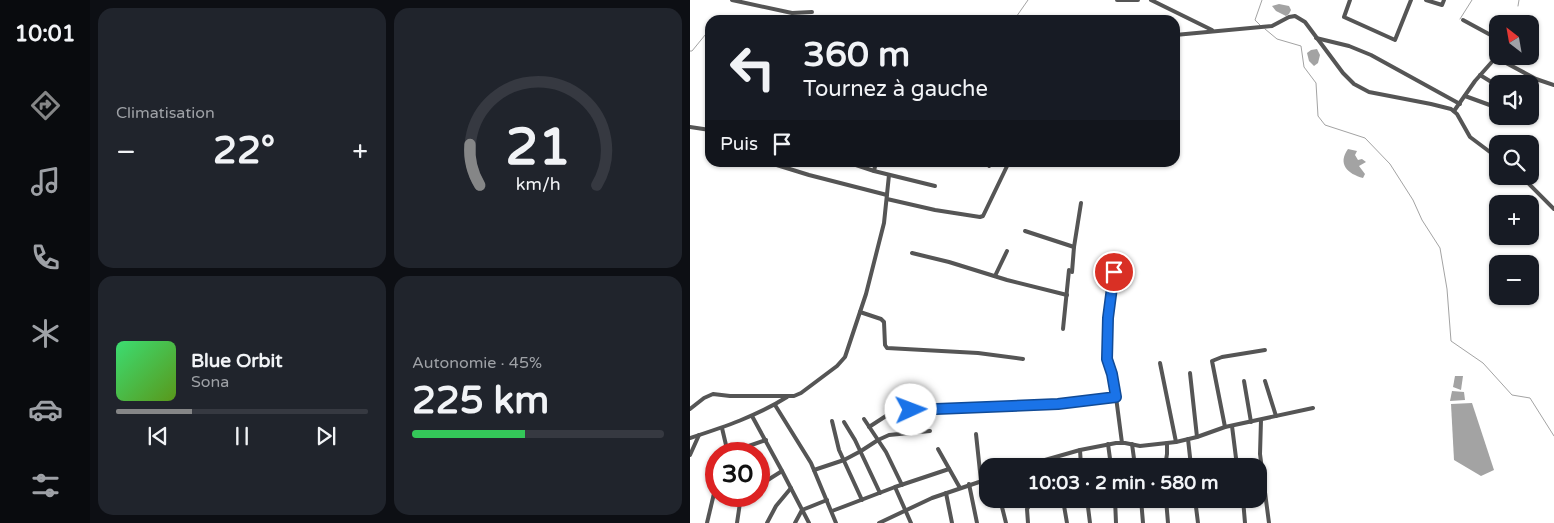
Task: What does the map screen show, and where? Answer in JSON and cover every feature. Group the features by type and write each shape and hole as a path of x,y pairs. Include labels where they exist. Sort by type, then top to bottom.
{"street":[{"path":"732,0 792,13 812,12"},
{"path":"1118,0 1138,0"},
{"path":"1151,0 1214,31"},
{"path":"1350,0 1344,17 1395,40 1411,0"},
{"path":"1426,0 1442,5 1444,0"},
{"path":"1180,34 1272,26 1289,17 1296,16 1305,22 1343,73 1361,89 1451,109 1470,137 1489,151"},
{"path":"1463,20 1489,34"},
{"path":"1316,38 1350,46 1371,55 1460,104"},
{"path":"1454,111 1489,64"},
{"path":"1512,65 1536,79 1554,85"},
{"path":"1480,75 1489,80"},
{"path":"1465,96 1489,105"},
{"path":"690,127 705,129"},
{"path":"783,167 935,210 980,217 986,209 1007,167"},
{"path":"860,167 935,186"},
{"path":"874,171 875,167"},
{"path":"690,438 752,416 787,397 801,393 842,362 866,294 884,223 889,175"},
{"path":"1531,185 1554,209"},
{"path":"1063,329 1081,204"},
{"path":"1025,231 1074,247"},
{"path":"995,276 1007,251"},
{"path":"912,253 1067,295"},
{"path":"1114,272 1108,318 1107,359 1112,374 1122,443"},
{"path":"860,312 881,319 884,322 885,346 887,348 978,353 1023,359"},
{"path":"1225,427 1212,361 1222,357 1265,350"},
{"path":"1160,363 1176,442"},
{"path":"1190,373 1197,437"},
{"path":"1244,381 1251,422"},
{"path":"1264,381 1276,416"},
{"path":"690,409 704,398 713,394 787,397"},
{"path":"869,427 889,414 911,410 1058,404 1116,397"},
{"path":"775,405 800,443 814,470 836,523"},
{"path":"1052,458 1108,444 1122,443 1140,446 1176,442 1225,427 1313,408"},
{"path":"911,410 913,433"},
{"path":"752,416 809,523"},
{"path":"864,419 886,452 902,485"},
{"path":"1261,420 1260,454 1269,523"},
{"path":"832,421 839,450 862,500"},
{"path":"844,422 861,451 880,493"},
{"path":"1232,426 1236,458"},
{"path":"722,428 725,442"},
{"path":"814,470 844,460 889,435 930,431"},
{"path":"976,434 979,462"},
{"path":"690,455 699,435"},
{"path":"1188,439 1191,458"},
{"path":"760,442 766,440"},
{"path":"1166,458 1167,443"},
{"path":"1108,444 1110,458"},
{"path":"1132,444 1134,458"},
{"path":"938,449 960,488"},
{"path":"1080,450 1080,458"},
{"path":"832,511 950,469"},
{"path":"770,479 782,471"},
{"path":"879,523 946,493 979,482"},
{"path":"969,484 977,523"},
{"path":"895,487 911,523"},
{"path":"767,523 776,506 791,488"},
{"path":"946,493 952,523"},
{"path":"795,523 802,510 827,500"},
{"path":"707,523 711,507"},
{"path":"737,523 740,507"},
{"path":"1002,508 1006,523"},
{"path":"1028,508 1026,510 1028,523"},
{"path":"1065,508 1066,523"},
{"path":"1089,508 1090,523"},
{"path":"1115,508 1116,523"},
{"path":"1142,508 1143,523"},
{"path":"1167,508 1168,523"},
{"path":"1197,508 1198,523"},
{"path":"1244,508 1245,523"}],"shaded area":[{"path":"1279,4 1289,6 1291,10 1289,14 1286,16 1276,11 1272,6"},
{"path":"1317,49 1320,55 1318,63 1314,66 1309,61 1307,53"},
{"path":"1348,149 1357,151 1355,155 1358,160 1362,159 1366,162 1359,166 1365,174 1363,178 1353,174 1346,168 1344,159"},
{"path":"1455,376 1463,376 1461,390 1453,387"},
{"path":"1452,391 1464,392 1465,400 1450,401"},
{"path":"1472,403 1494,470 1481,476 1454,460 1451,404"}],"waterway":[{"path":"1018,15 1028,0"},
{"path":"1260,25 1255,20 1262,0"},
{"path":"1460,19 1472,0"},
{"path":"1518,6 1519,0"},
{"path":"1265,29 1277,39 1301,46 1304,67 1316,83 1318,116 1325,125 1365,138 1390,164 1413,200 1422,220 1440,248 1447,289 1451,341 1483,363 1512,395 1530,398 1554,436"},
{"path":"690,51 705,35"}],"route":[{"path":"911,410 1058,404 1116,397 1112,374 1107,362 1108,318 1114,272"}]}
